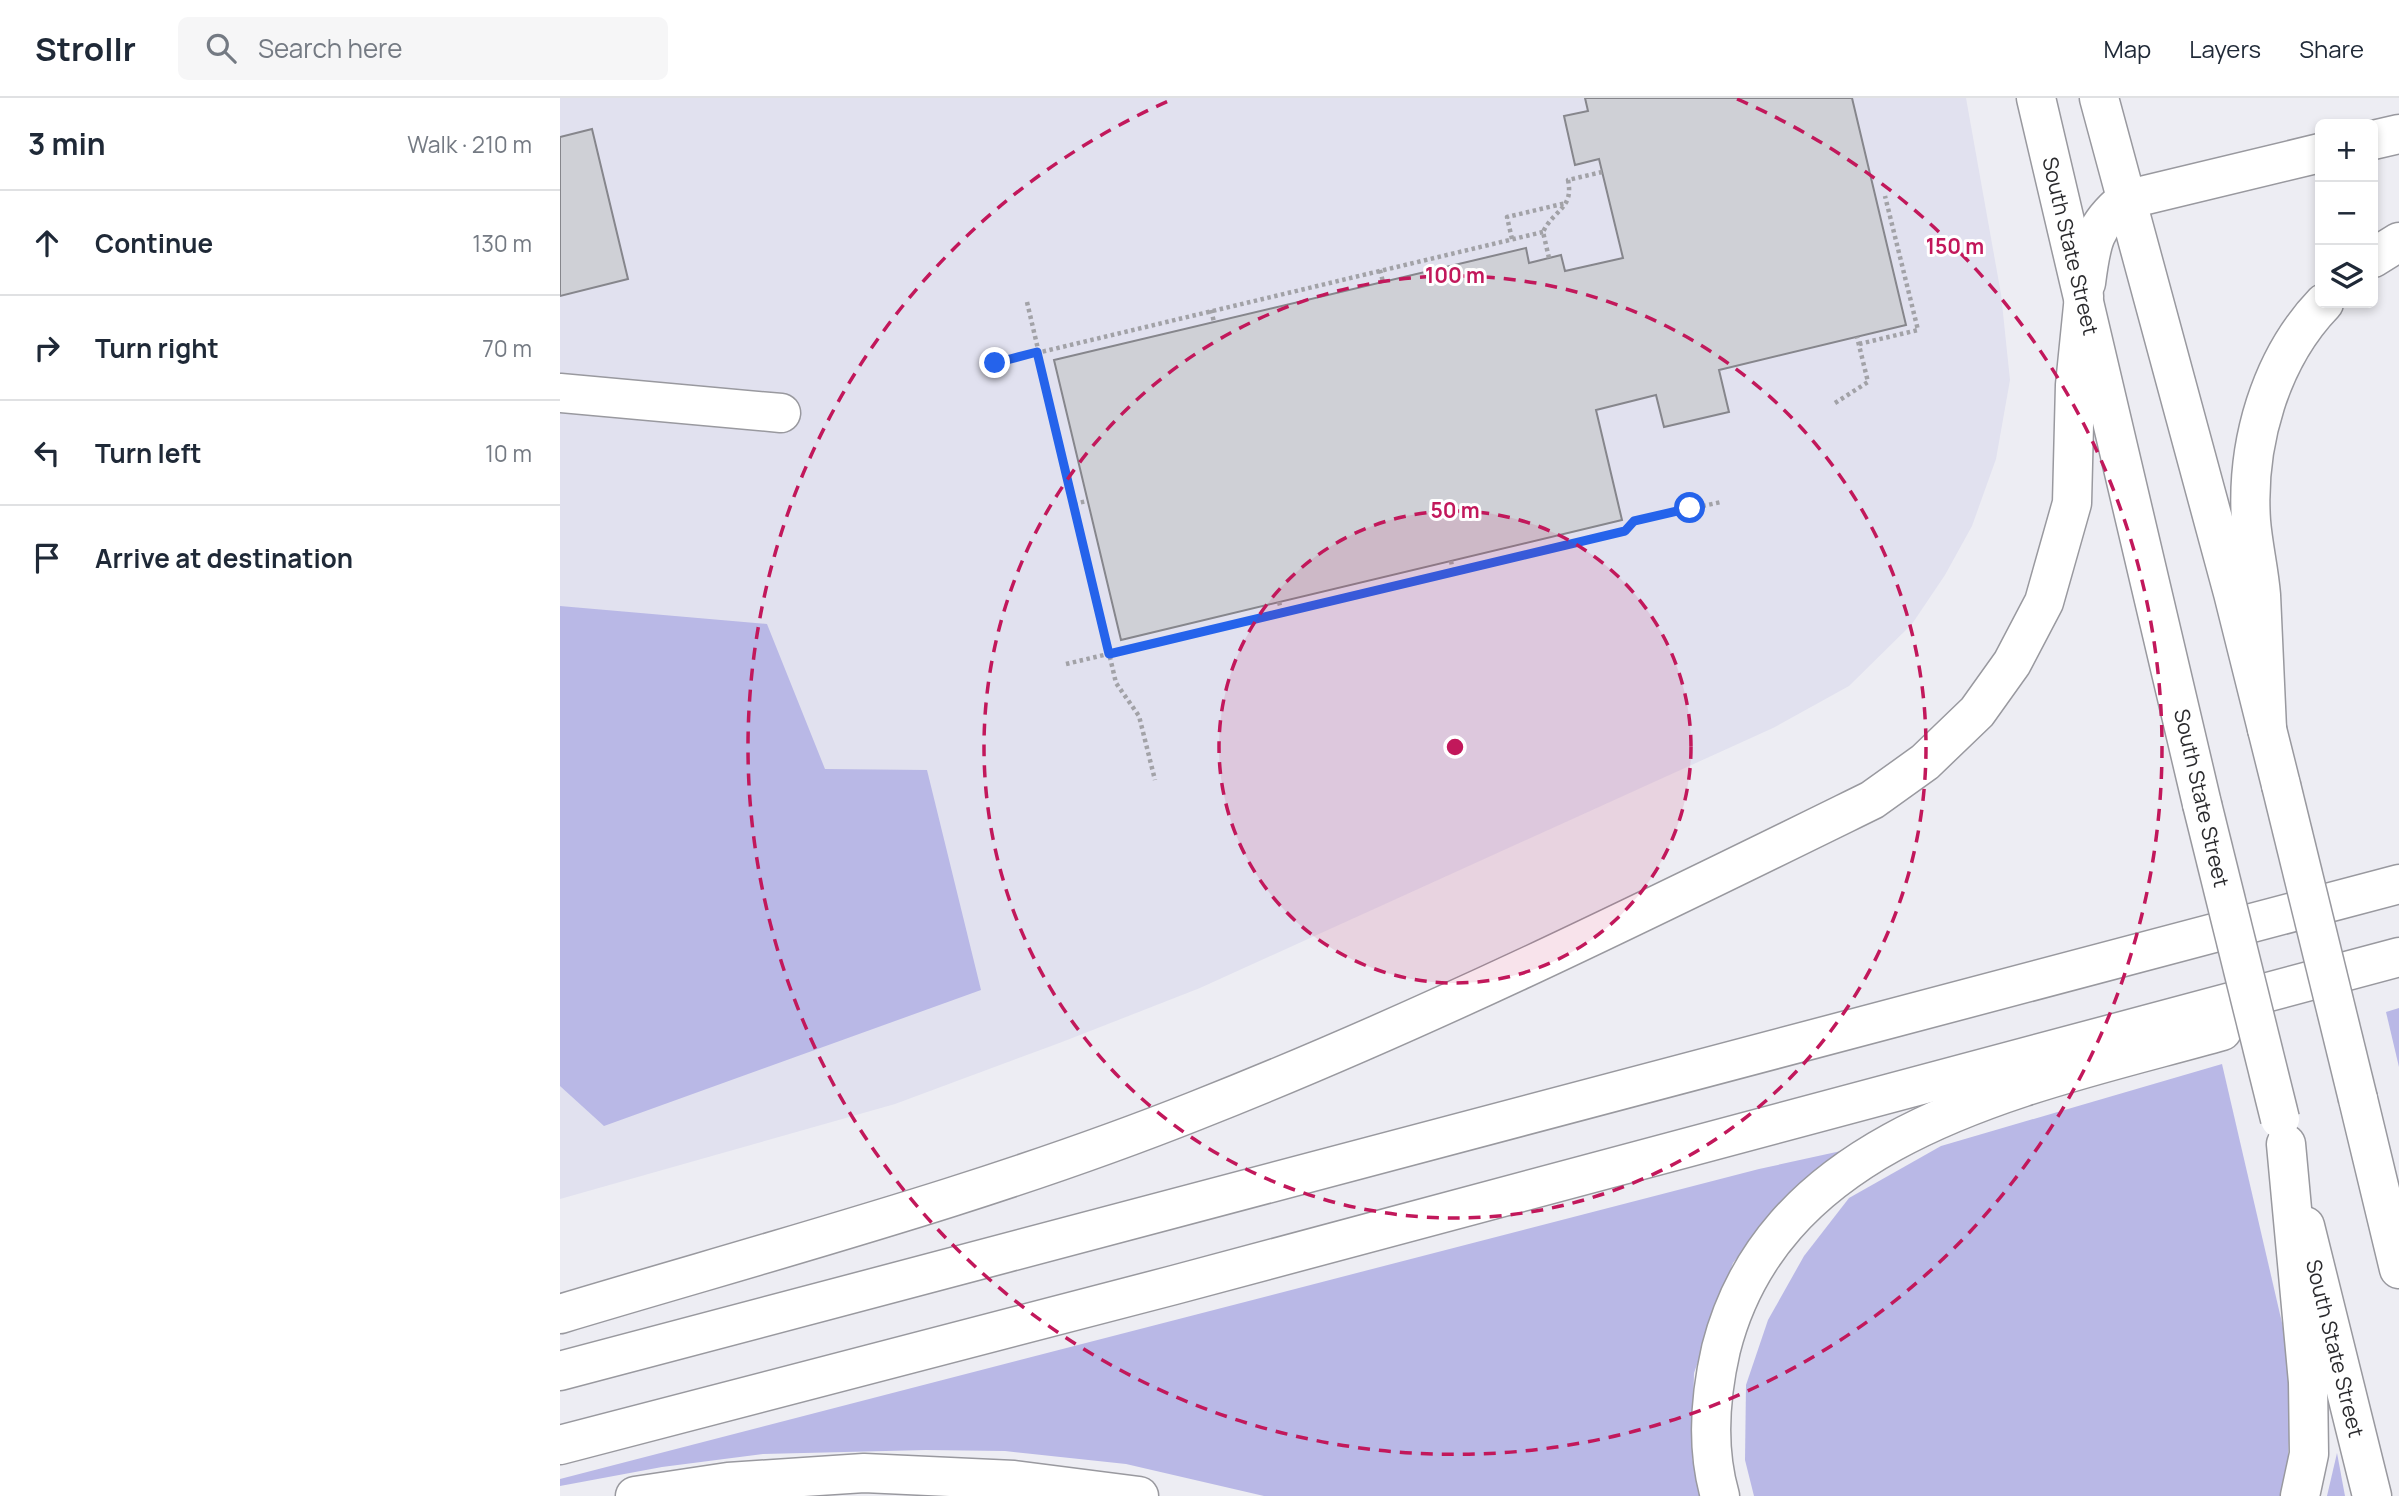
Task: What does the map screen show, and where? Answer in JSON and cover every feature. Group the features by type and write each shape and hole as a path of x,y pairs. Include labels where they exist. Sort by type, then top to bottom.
{"main road":[{"name":"South State Street","path":"2036,98 2202,804 2372,1496"},
{"path":"2099,98 2233,593 2399,1269"},
{"path":"2378,140 2399,134"},
{"path":"560,1314 1017,1176 1196,1111 1441,1005 1872,800 1925,762 1977,712 2012,663 2044,602 2072,503 2074,385 2090,252 2104,217 2125,200 2315,154"},
{"path":"2378,255 2399,242"},
{"path":"2267,729 2260,592 2251,520 2253,468 2263,409 2282,363 2319,308"},
{"path":"560,393 781,413"},
{"path":"560,1371 2394,884"},
{"path":"560,1445 1174,1285 2399,957"},
{"path":"1720,1496 1713,1475 1710,1425 1715,1375 1728,1322 1746,1282 1777,1233 1811,1198 1843,1172 1909,1132 2019,1089 2399,981"},
{"path":"2283,1131 2308,1382 2309,1454 2300,1496"},
{"path":"635,1496 728,1482 864,1473 1014,1480 1139,1496"}],"path":[{"path":"995,363 1543,232 1567,202 1571,193 1568,180 1602,172"},
{"path":"1858,344 1918,330 1885,196"},
{"path":"1512,239 1507,217 1567,202"},
{"path":"1543,232 1549,258"},
{"path":"1380,270 1382,282"},
{"path":"1027,302 1116,683 1139,716 1154,780"},
{"path":"1211,310 1214,322"},
{"path":"1835,403 1868,382 1857,337"},
{"path":"1073,504 1087,501"},
{"path":"1066,664 1625,531 1634,521 1721,502"},
{"path":"1451,561 1453,572"},
{"path":"1279,601 1282,613"}],"shaded area":[{"path":"560,98 1966,98 2001,294 2010,380 1996,459 1972,526 1945,575 1912,624 1849,686 1773,728 1200,988 1062,1042 895,1104 560,1199"},
{"path":"560,606 767,624 825,769 927,770 981,990 604,1126 560,1086"},
{"path":"2399,1008 2399,1067 2386,1012"},
{"path":"2222,1064 2292,1366 2287,1486 2282,1496 1754,1496 1745,1460 1746,1385 1768,1320 1804,1256 1849,1198 1941,1146"},
{"path":"1841,1151 1783,1199 1733,1263 1694,1373 1692,1457 1700,1496 1264,1496 1126,1464 1005,1451 926,1450 763,1454 662,1467 560,1486 560,1479 1759,1169"},
{"path":"2337,1453 2345,1496 2327,1496"}],"building":[{"path":"1585,98 1852,98 1906,325 1719,370 1729,412 1664,427 1656,395 1596,410 1622,520 1121,640 1054,360 1526,248 1529,263 1561,255 1565,271 1623,258 1599,159 1575,165 1564,116 1588,111"},
{"path":"592,129 628,279 560,296 560,137"}],"route":[{"path":"995,363 1037,352 1109,654 1625,531 1634,521 1690,508"}]}
